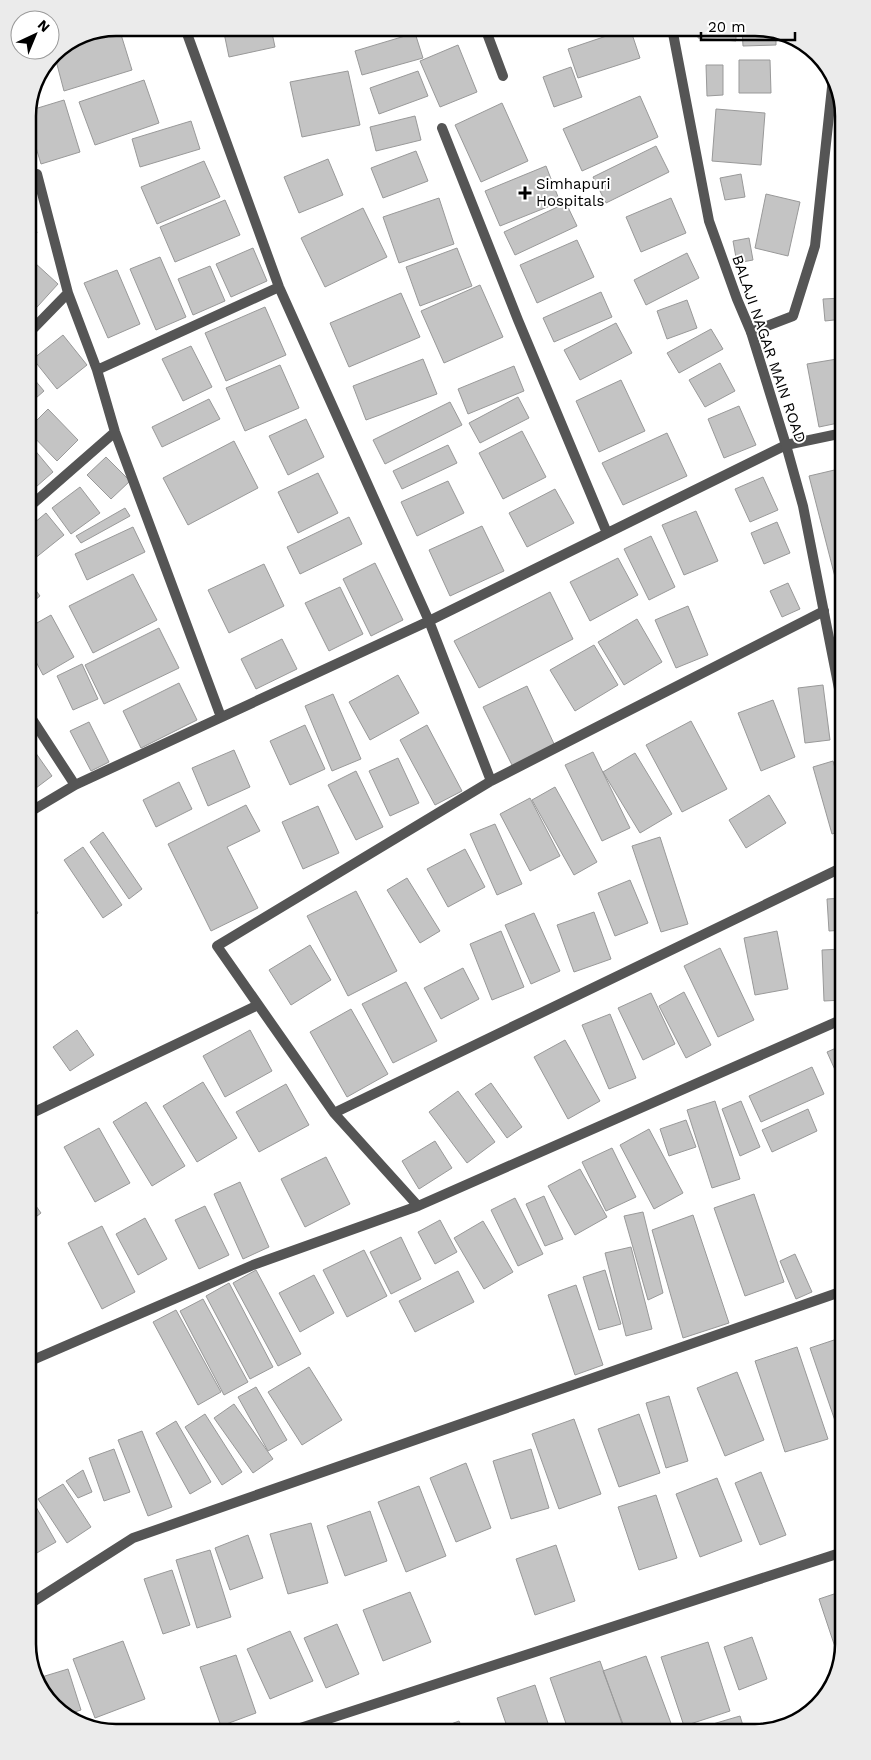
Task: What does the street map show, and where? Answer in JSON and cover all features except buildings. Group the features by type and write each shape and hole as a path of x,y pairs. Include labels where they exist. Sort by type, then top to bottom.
{"street":[{"path":"188,36 279,287 429,621 491,781"},
{"path":"489,36 503,76"},
{"name":"BALAJI NAGAR MAIN ROAD","path":"674,36 710,221 737,300 751,332 786,445 803,506 835,659"},
{"path":"751,332 793,316 815,246 831,94"},
{"path":"442,128 518,320 607,532"},
{"path":"38,174 68,293 97,370 115,432 221,718"},
{"path":"97,370 279,287"},
{"path":"36,326 68,293"},
{"path":"36,501 115,432"},
{"path":"36,808 75,785 429,621 786,445 835,434"},
{"path":"418,1206 334,1113 217,946 491,781 824,610"},
{"path":"36,725 75,785"},
{"path":"334,1113 835,871"},
{"path":"36,1111 258,1005"},
{"path":"36,1359 253,1265 418,1206 835,1023"},
{"path":"36,1600 133,1538 835,1295"},
{"path":"313,1724 835,1555"}],"place":[{"name":"Simhapuri Hospitals","path":"525,193"}]}
